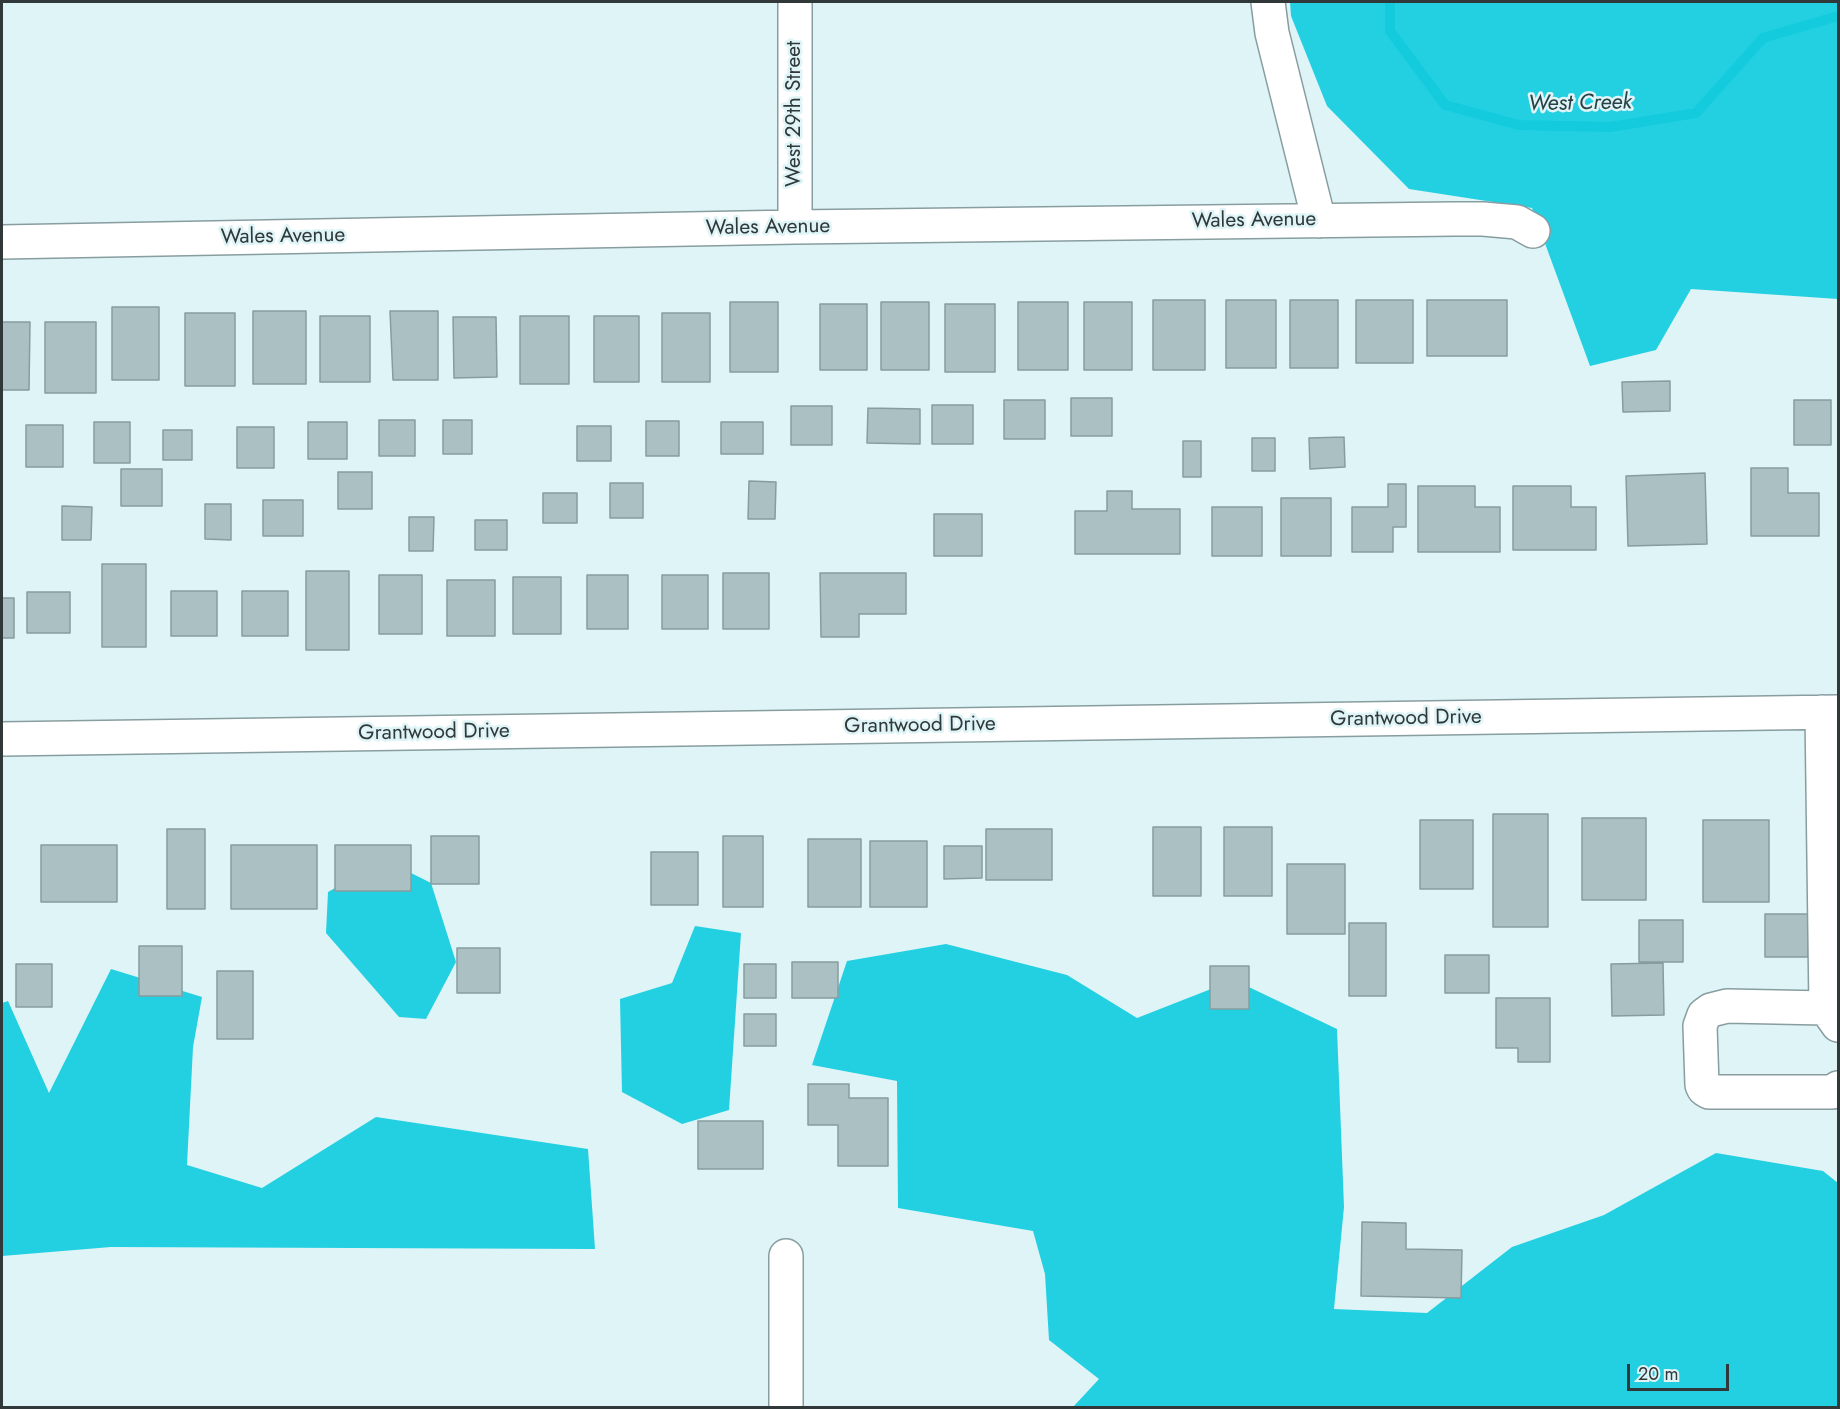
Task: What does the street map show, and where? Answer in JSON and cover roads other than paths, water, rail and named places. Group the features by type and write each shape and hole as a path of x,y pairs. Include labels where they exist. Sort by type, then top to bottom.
{"street":[{"name":"West 29th Street","path":"795,2 795,227"},
{"path":"1268,2 1272,33 1319,221"},
{"name":"Wales Avenue","path":"2,242 795,227 1483,219 1517,222 1533,231"},
{"path":"1830,712 1832,1017 1727,1006 1711,1010 1704,1015 1700,1026 1702,1085 1709,1092 1832,1092 1839,1088"},
{"name":"Grantwood Drive","path":"2,739 1830,712"},
{"path":"786,1256 786,1407"}],"waterway":[{"name":"West Creek","path":"1390,2 1390,31 1445,105 1519,125 1610,127 1696,113 1763,38 1838,16"}]}
